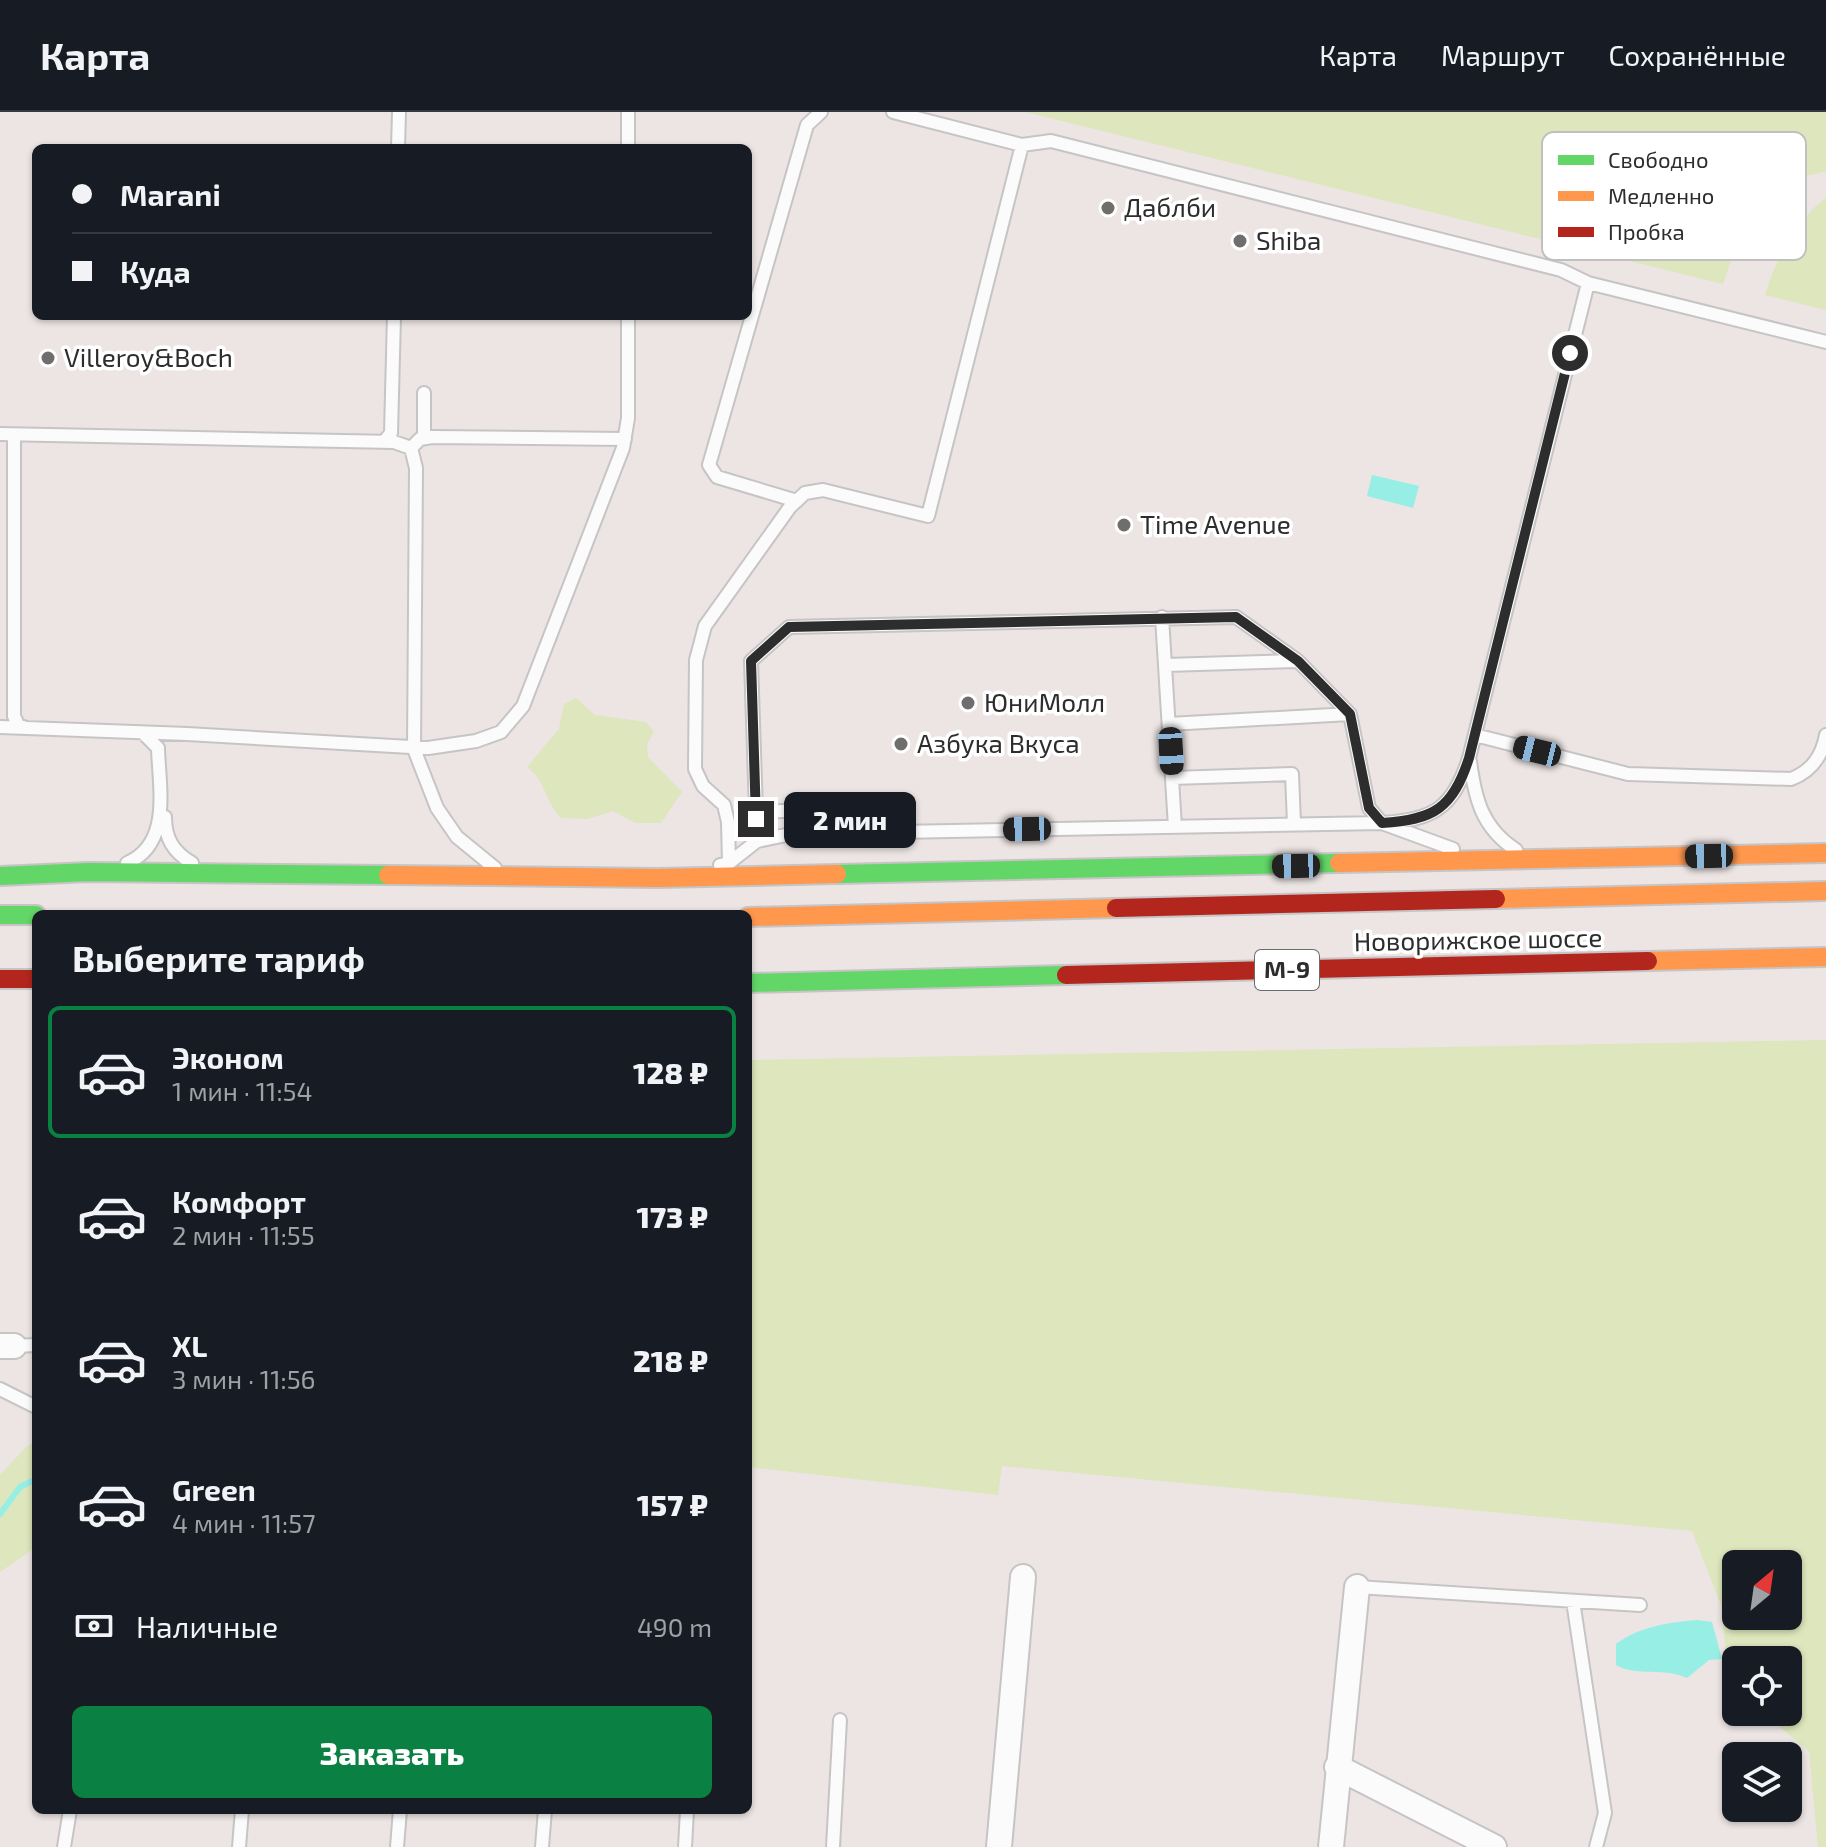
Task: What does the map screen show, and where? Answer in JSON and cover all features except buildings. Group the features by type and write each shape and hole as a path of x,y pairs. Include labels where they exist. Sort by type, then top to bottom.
{"main road":[{"path":"0,876 88,872 658,878 1826,853"},
{"name":"Новорижское шоссе","path":"752,917 1826,891"},
{"path":"0,915 32,915"},
{"name":"Новорижское шоссе","path":"752,983 1826,957"},
{"path":"0,979 32,979"}],"street":[{"path":"999,1847 1023,1577"},
{"path":"1331,1847 1357,1587"},
{"path":"1337,1767 1494,1847"}],"lane":[{"path":"398,144 399,112"},
{"path":"628,112 628,144"},
{"path":"752,316 807,125 821,112"},
{"path":"893,112 1022,145 1051,141 1561,270 1588,283 1826,342"},
{"path":"729,863 728,822 724,805 703,786 695,769 696,660 705,626 805,493 823,490 928,516 1022,145"},
{"path":"658,878 729,863 757,841 791,834 1382,823 1411,821 1452,799 1469,758 1588,283"},
{"path":"384,442 391,433 394,320"},
{"path":"0,727 187,734 414,749 476,741 501,732 518,715 625,439 628,320"},
{"path":"751,320 709,465 717,477 797,501"},
{"path":"424,393 424,438"},
{"path":"0,434 384,442 411,448"},
{"path":"14,435 14,716 18,725 26,728"},
{"path":"411,448 424,438 625,439"},
{"path":"411,448 416,468 414,749 437,808 457,837 507,877"},
{"path":"1162,617 1175,827"},
{"path":"757,841 751,661 789,627 1236,617 1298,661 1350,714 1369,808 1382,823 1488,862"},
{"path":"1166,665 1298,661"},
{"path":"1169,724 1350,714"},
{"path":"88,872 132,861 146,850 157,832 158,748 141,732"},
{"path":"187,734 169,740 164,748 166,834 180,856 221,874"},
{"path":"1475,735 1628,774 1791,779 1805,774 1816,762 1826,735"},
{"path":"1469,758 1476,799 1495,835 1534,861"},
{"path":"1172,778 1292,774 1294,824"},
{"path":"756,812 840,809 847,815 849,833"},
{"path":"0,1389 32,1405"},
{"path":"1357,1587 1640,1605"},
{"path":"1573,1601 1605,1813 1596,1847"},
{"path":"833,1847 840,1720"},
{"path":"64,1847 69,1814"},
{"path":"239,1847 242,1814"},
{"path":"397,1847 400,1814"},
{"path":"542,1847 545,1814"},
{"path":"685,1847 687,1814"}],"green space":[{"path":"1025,112 1826,112 1826,171 1806,176 1806,132 1542,132 1542,239"},
{"path":"1826,198 1826,310 1765,295 1779,260 1806,260 1806,216"},
{"path":"1626,260 1732,260 1723,284"},
{"path":"576,698 595,715 646,722 654,732 647,744 648,757 682,792 661,823 635,823 613,811 587,819 561,818 556,812 538,778 527,767 559,729 564,704"},
{"path":"1826,1040 1826,1847 1818,1847 1809,1751 1802,1742 1778,1726 1802,1726 1802,1646 1726,1646 1724,1630 1802,1630 1802,1550 1722,1550 1722,1614 1692,1531 1002,1466 998,1495 752,1467 752,1060"},
{"path":"32,1444 32,1550 0,1572 0,1475"}],"water":[{"path":"1372,475 1419,486 1413,508 1367,496"},
{"path":"1676,1622 1712,1622 1722,1659 1709,1660 1687,1678 1669,1673 1632,1671 1616,1665 1616,1644 1634,1633"}],"waterway":[{"path":"0,1514 20,1487 32,1481"}],"traffic: fast":[{"path":"837,874 1339,863"},
{"path":"0,876 88,872 388,875"},
{"path":"0,915 32,915"},
{"path":"752,983 1066,975"}],"traffic: slow":[{"path":"1339,863 1826,853"},
{"path":"388,875 658,878 837,874"},
{"path":"1496,899 1826,891"},
{"path":"752,917 1116,908"},
{"path":"1648,961 1826,957"}],"traffic: jam":[{"path":"1116,908 1496,899"},
{"path":"1066,975 1648,961"},
{"path":"0,979 32,979"}],"place":[{"name":"Даблби","path":"1108,208"},
{"name":"Shiba","path":"1240,241"},
{"name":"Villeroy&Boch","path":"48,358"},
{"name":"Time Avenue","path":"1124,525"},
{"name":"ЮниМолл","path":"968,703"},
{"name":"Азбука Вкуса","path":"901,744"}],"route":[{"path":"756,819 751,661 789,627 1162,617 1236,617 1257,631 1298,661 1350,714 1369,808 1382,823 1411,821 1436,811 1452,799 1460,786 1469,758 1570,353"}]}
